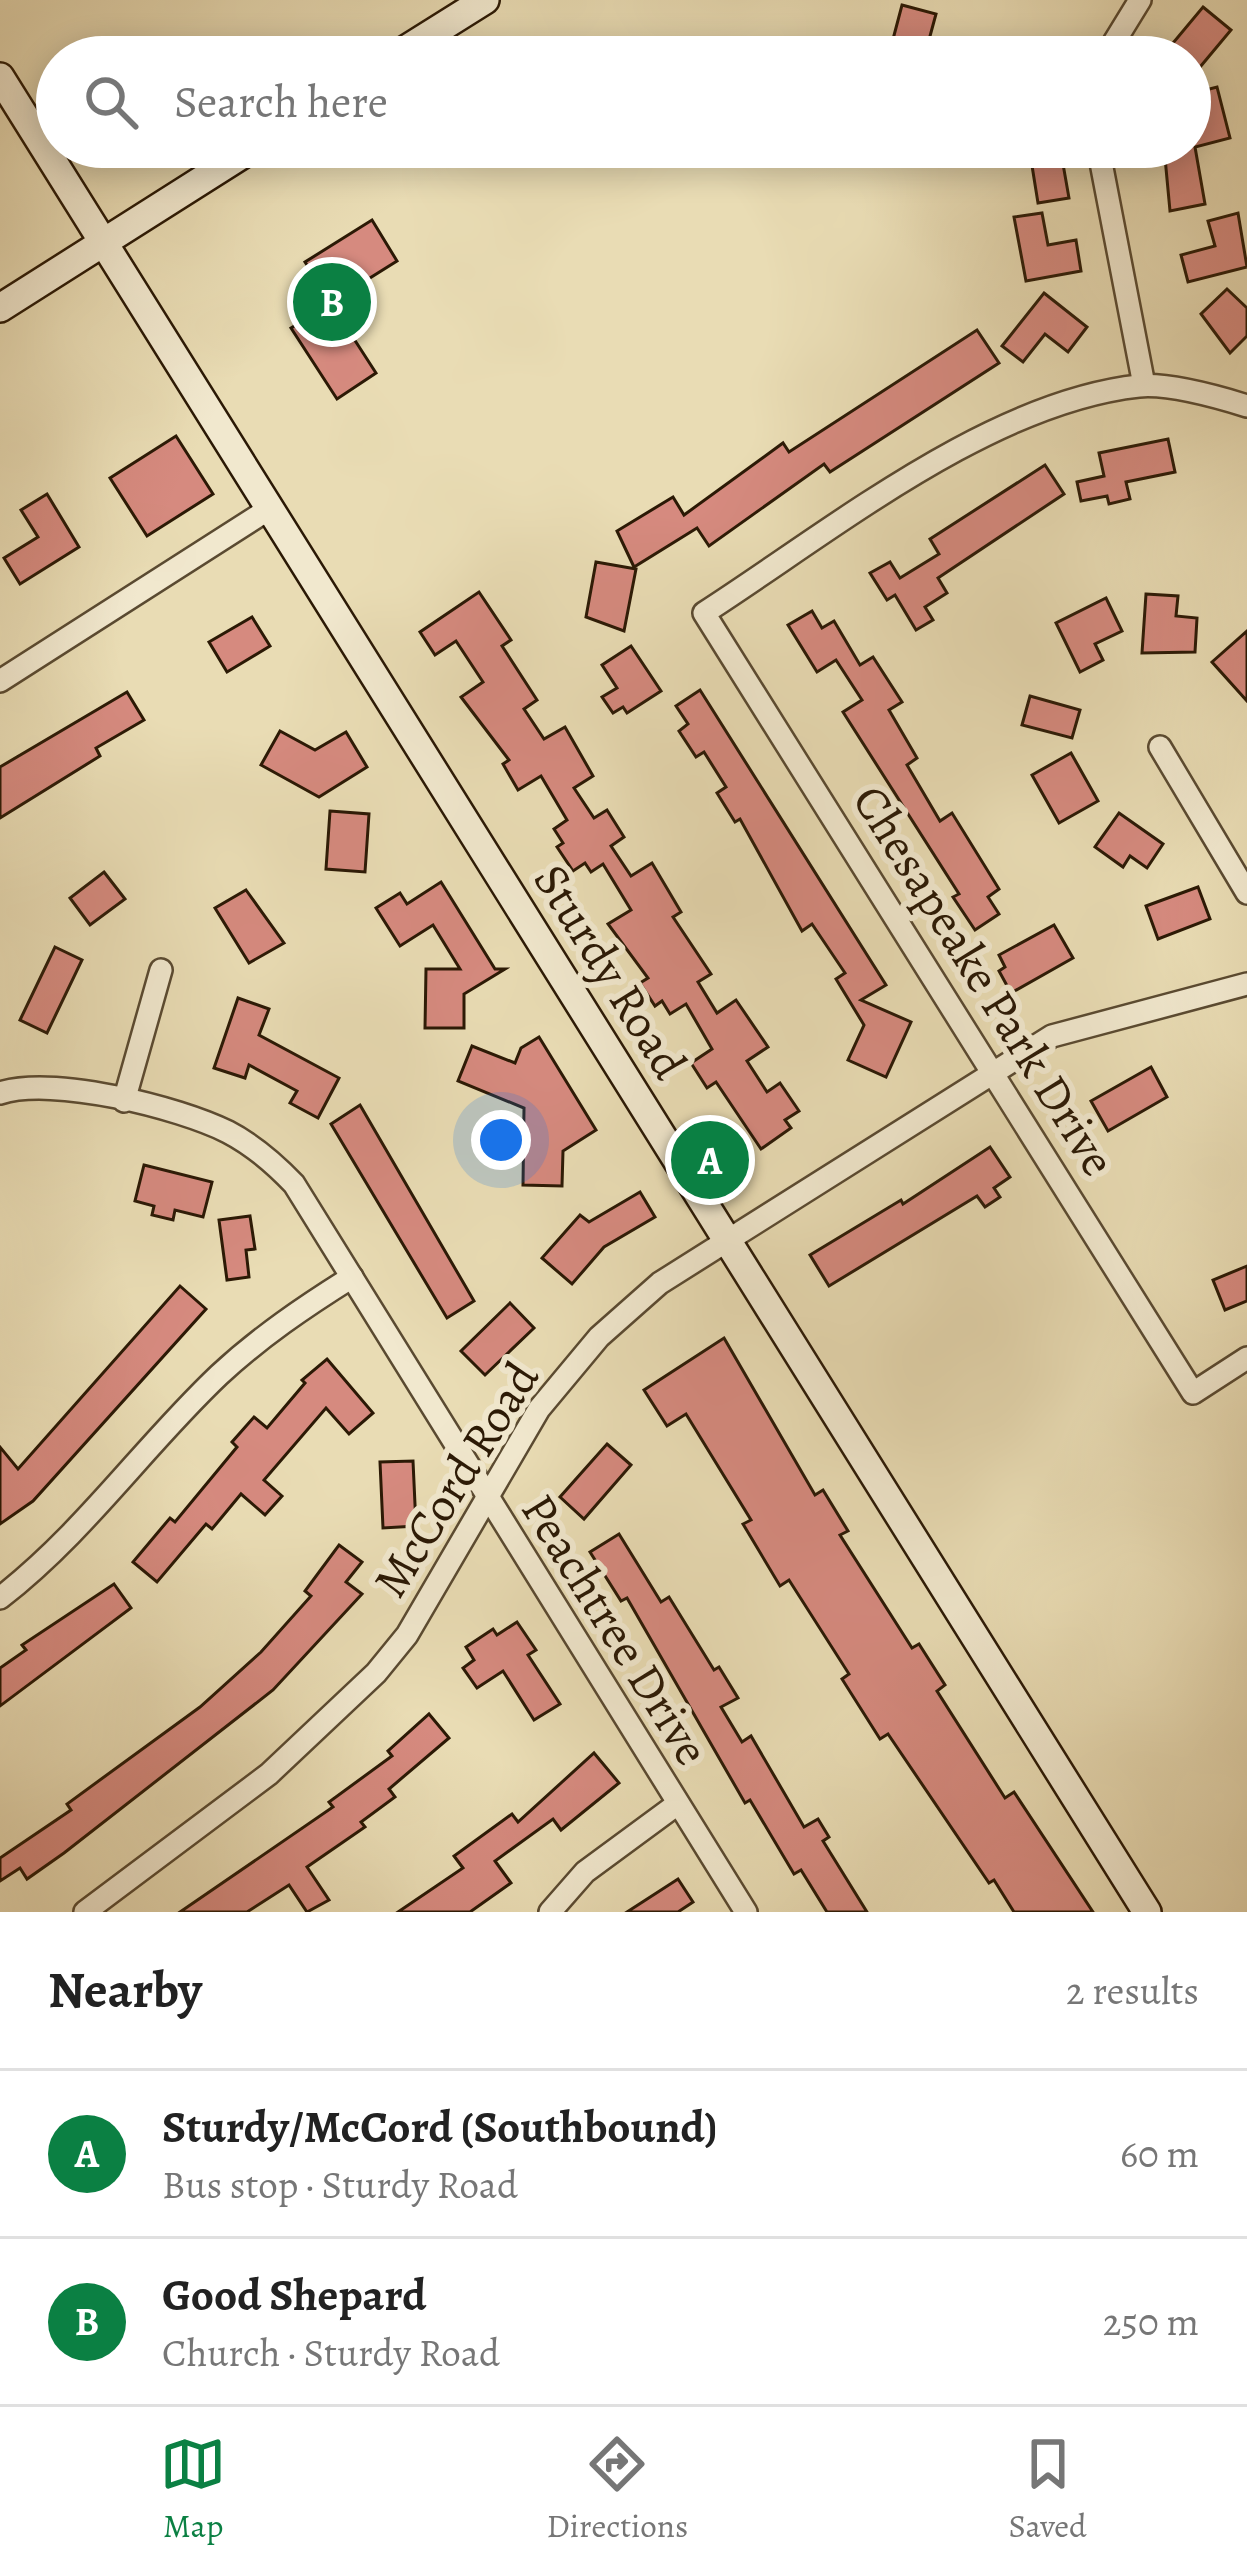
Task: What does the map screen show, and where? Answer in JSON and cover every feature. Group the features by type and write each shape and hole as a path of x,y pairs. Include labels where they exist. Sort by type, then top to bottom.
{"street":[{"path":"428,36 485,0"},
{"path":"1118,36 1140,0"},
{"name":"Sturdy Road","path":"0,77 36,134"},
{"name":"Sturdy Road","path":"58,168 1147,1912"},
{"path":"0,308 221,168"},
{"path":"1103,168 1144,385 1247,406"},
{"name":"Chesapeake Park Drive","path":"1144,385 1066,401 980,436 704,613 1193,1393 1247,1358"},
{"path":"0,681 269,509"},
{"path":"1160,747 1247,893"},
{"path":"124,1100 161,970"},
{"name":"McCord Road","path":"85,1912 269,1774 339,1713 407,1635 489,1502 539,1409 599,1337 660,1283 994,1070 1087,1024 1247,983"},
{"name":"Peachtree Drive","path":"0,1093 47,1088 124,1100 224,1130 275,1164 294,1184 746,1912"},
{"path":"0,1598 74,1535 242,1354 352,1277"},
{"path":"550,1912 601,1859 676,1805"}],"building":[{"path":"902,5 936,14 930,36 894,36"},
{"path":"1203,7 1231,30 1211,54 1211,36 1179,36"},
{"path":"1217,87 1230,138 1211,143 1211,89"},
{"path":"1032,168 1064,168 1069,198 1038,203"},
{"path":"1166,168 1199,168 1205,204 1170,211"},
{"path":"1042,213 1048,245 1076,240 1081,271 1026,281 1014,217"},
{"path":"1238,213 1247,267 1188,282 1181,255 1215,246 1208,221"},
{"path":"372,220 397,261 354,288 345,325 376,373 337,399 291,328 309,317 318,282 305,262"},
{"path":"1227,289 1247,308 1247,336 1230,353 1201,314"},
{"path":"1044,293 1087,327 1068,352 1045,334 1023,362 1002,346"},
{"path":"977,330 999,363 830,472 824,464 709,546 697,528 634,567 617,531 673,497 684,515 783,443 789,452"},
{"path":"176,436 213,494 147,536 110,478"},
{"path":"1168,439 1175,472 1126,482 1130,499 1109,504 1107,496 1081,501 1077,482 1104,476 1099,453"},
{"path":"1045,465 1064,494 938,578 947,593 925,607 933,620 916,630 895,595 887,600 870,573 890,562 900,578 939,554 930,539"},
{"path":"47,494 79,547 20,584 4,558 38,537 21,510"},
{"path":"596,562 636,569 624,631 586,617"},
{"path":"479,592 511,640 502,646 537,700 524,709 544,739 565,727 593,776 574,788 594,818 607,810 624,837 611,846 631,876 652,863 681,912 673,917 711,974 698,982 717,1013 736,1000 768,1047 747,1061 767,1092 780,1083 799,1111 785,1120 791,1128 761,1149 716,1082 707,1088 691,1063 712,1049 686,1004 670,1014 662,1001 655,1006 640,983 648,978 608,924 631,910 603,864 591,872 585,863 573,871 557,847 563,843 554,829 567,820 541,776 518,790 503,764 509,760 461,697 483,682 456,641 435,655 420,632"},
{"path":"1146,594 1178,596 1176,616 1197,618 1195,652 1142,653"},
{"path":"1106,598 1122,631 1095,644 1103,660 1080,672 1056,623"},
{"path":"812,611 822,628 834,621 860,665 873,657 902,702 889,710 917,758 907,765 940,821 952,813 999,889 988,897 999,914 975,930 953,897 959,894 843,712 862,700 836,660 817,672 788,625"},
{"path":"252,617 270,646 227,672 209,642"},
{"path":"1247,631 1247,701 1212,662"},
{"path":"631,646 661,691 627,713 623,707 613,713 602,697 617,688 602,665"},
{"path":"700,690 886,985 861,1000 911,1022 886,1077 848,1060 864,1025 836,979 845,973 812,924 802,931 740,819 735,822 717,793 726,787 704,752 696,757 679,731 688,724 676,706"},
{"path":"127,692 144,720 96,748 100,756 0,818 0,767"},
{"path":"1030,696 1080,710 1072,738 1022,725"},
{"path":"280,731 315,750 346,732 367,767 319,797 261,765"},
{"path":"1071,753 1098,801 1059,823 1032,775"},
{"path":"330,811 369,814 365,872 326,869"},
{"path":"1119,813 1163,844 1147,868 1130,856 1123,867 1095,847"},
{"path":"104,872 125,899 90,925 70,898"},
{"path":"441,882 495,969 505,969 464,994 464,1028 425,1028 426,969 460,969 433,925 400,946 376,908 400,893 407,904"},
{"path":"1198,887 1210,919 1158,939 1146,906"},
{"path":"246,890 284,943 249,963 215,908"},
{"path":"1054,925 1073,958 1011,993 999,971 1005,967 999,955"},
{"path":"55,947 82,960 47,1033 20,1020"},
{"path":"238,998 269,1009 259,1035 339,1078 318,1118 290,1103 297,1091 249,1065 245,1078 214,1068"},
{"path":"539,1037 596,1130 563,1151 562,1186 523,1185 524,1108 458,1081 472,1046 515,1063 521,1048"},
{"path":"1151,1067 1167,1097 1108,1131 1091,1101"},
{"path":"360,1105 474,1301 447,1318 331,1124"},
{"path":"990,1147 1010,1177 994,1188 1000,1197 985,1207 977,1196 829,1286 810,1255 901,1200 903,1204"},
{"path":"144,1165 212,1182 203,1217 175,1210 173,1220 152,1215 154,1206 135,1201"},
{"path":"640,1192 655,1217 604,1247 572,1284 542,1258 580,1215 589,1222"},
{"path":"250,1216 255,1249 246,1250 249,1277 227,1280 219,1220"},
{"path":"1247,1266 1247,1301 1225,1310 1213,1280"},
{"path":"180,1286 206,1309 33,1501 0,1524 0,1447 18,1469"},
{"path":"510,1303 534,1328 485,1375 461,1351"},
{"path":"724,1338 815,1495 823,1490 848,1531 840,1535 912,1648 919,1644 945,1685 937,1691 1005,1798 1014,1792 1093,1912 1014,1912 994,1880 989,1883 888,1734 880,1739 842,1679 849,1674 789,1580 780,1586 743,1524 751,1520 686,1414 667,1426 644,1390"},
{"path":"327,1359 373,1413 349,1434 326,1408 264,1480 282,1496 265,1515 241,1494 212,1529 206,1524 157,1582 133,1562 170,1518 175,1522 237,1447 232,1442 254,1417 267,1428 305,1383 302,1380"},
{"path":"607,1444 631,1465 584,1519 560,1497"},
{"path":"413,1461 416,1526 383,1528 380,1462"},
{"path":"619,1534 661,1602 669,1597 714,1670 719,1667 738,1698 721,1707 742,1742 751,1736 804,1827 818,1819 829,1837 823,1841 867,1912 827,1912 801,1870 794,1874 750,1800 745,1803 627,1598 621,1601 590,1552"},
{"path":"339,1545 362,1562 346,1582 362,1594 273,1690 27,1879 20,1868 0,1881 0,1858 71,1810 67,1804 200,1707 261,1652 311,1596 305,1591"},
{"path":"114,1584 131,1608 0,1706 0,1668 26,1650 22,1645"},
{"path":"517,1622 536,1650 528,1655 560,1704 534,1720 503,1671 477,1688 463,1668 474,1660 466,1647 493,1629 497,1635"},
{"path":"429,1714 449,1738 389,1789 395,1797 361,1822 365,1827 307,1867 329,1900 307,1912 289,1885 247,1912 180,1912 333,1807 329,1802 392,1756 388,1751"},
{"path":"594,1753 619,1783 561,1830 553,1819 495,1861 511,1883 470,1912 398,1912 463,1868 454,1856 512,1814 518,1822"},
{"path":"678,1879 693,1902 678,1912 627,1912"}],"place":[{"name":"Good Shepard","path":"332,302"},
{"name":"Sturdy/McCord (Southbound)","path":"710,1160"}]}
